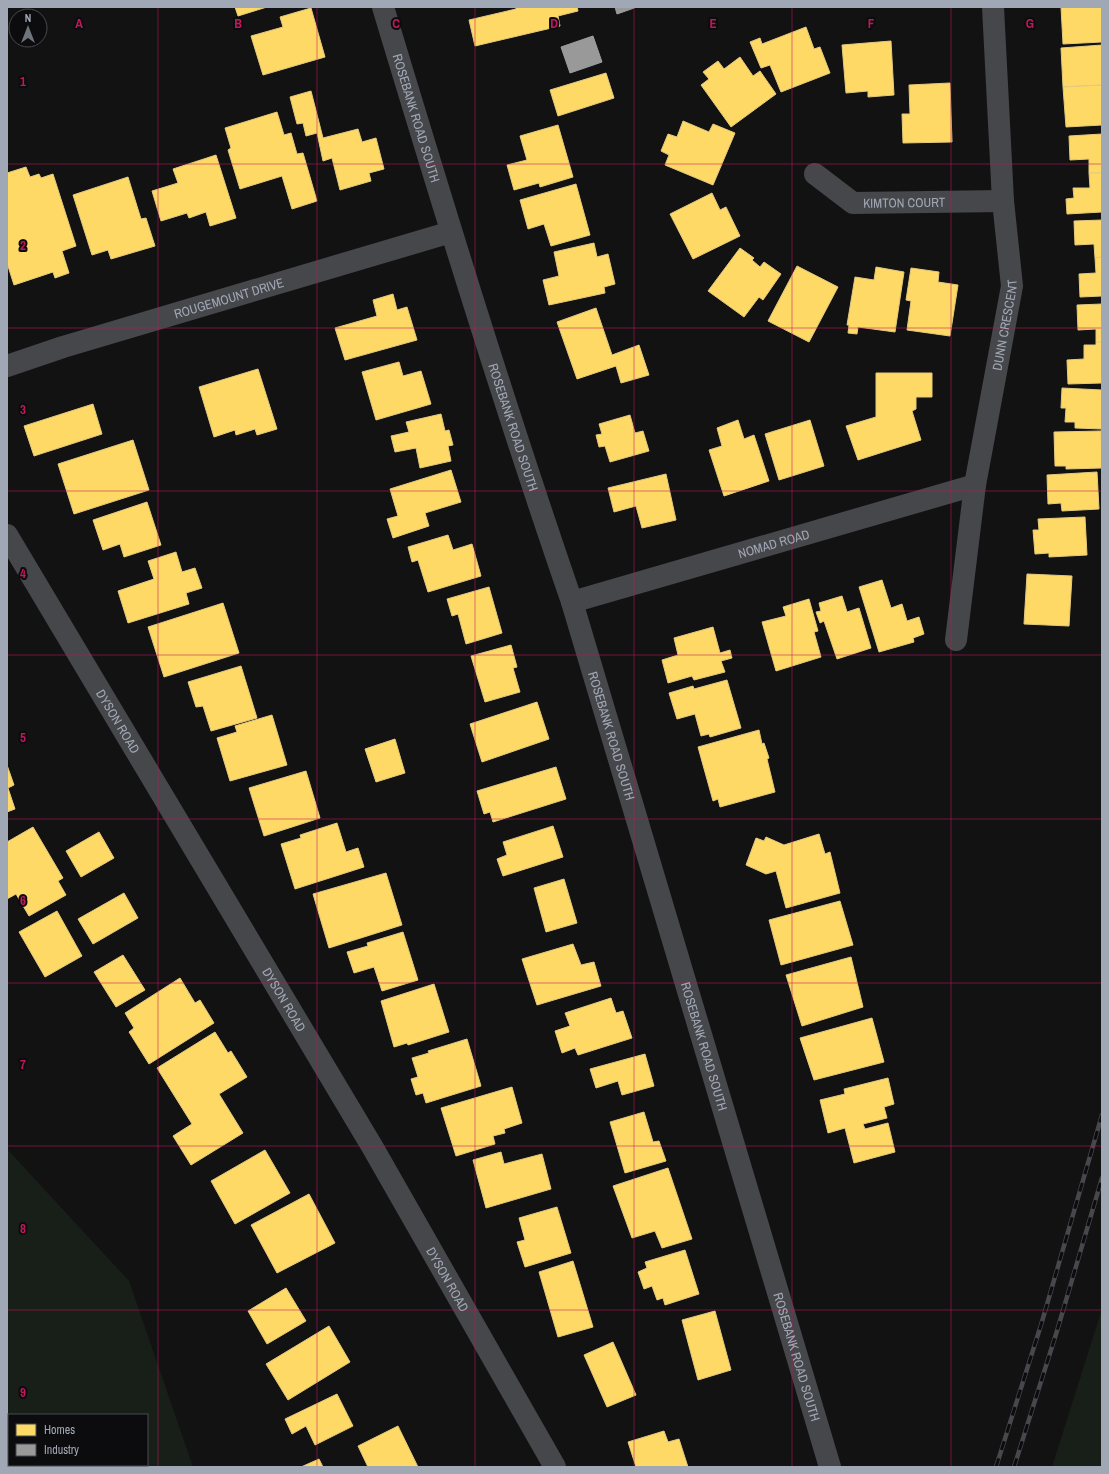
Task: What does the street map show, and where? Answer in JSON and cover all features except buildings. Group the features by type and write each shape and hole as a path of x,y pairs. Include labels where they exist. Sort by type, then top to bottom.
{"street":[{"name":"ROSEBANK ROAD SOUTH","path":"383,7 451,232 531,484 572,602 830,1467"},
{"name":"DUNN CRESCENT","path":"956,640 975,485 1012,286 1003,201 992,7"},
{"name":"KIMTON COURT","path":"815,174 854,202 1003,201"},
{"name":"ROUGEMOUNT DRIVE","path":"7,366 62,347 451,232"},
{"name":"NOMAD ROAD","path":"572,602 975,485"},
{"name":"DYSON ROAD","path":"7,535 369,1141 555,1467"}],"shaded area":[{"path":"7,1149 129,1281 193,1467 35,1467 148,1466 148,1414 8,1414 8,1420"},
{"path":"1102,1309 1102,1467 1052,1467"}],"railway":[{"path":"996,1467 1041,1325 1102,1115"},
{"path":"1014,1467 1057,1331 1102,1178"}]}
